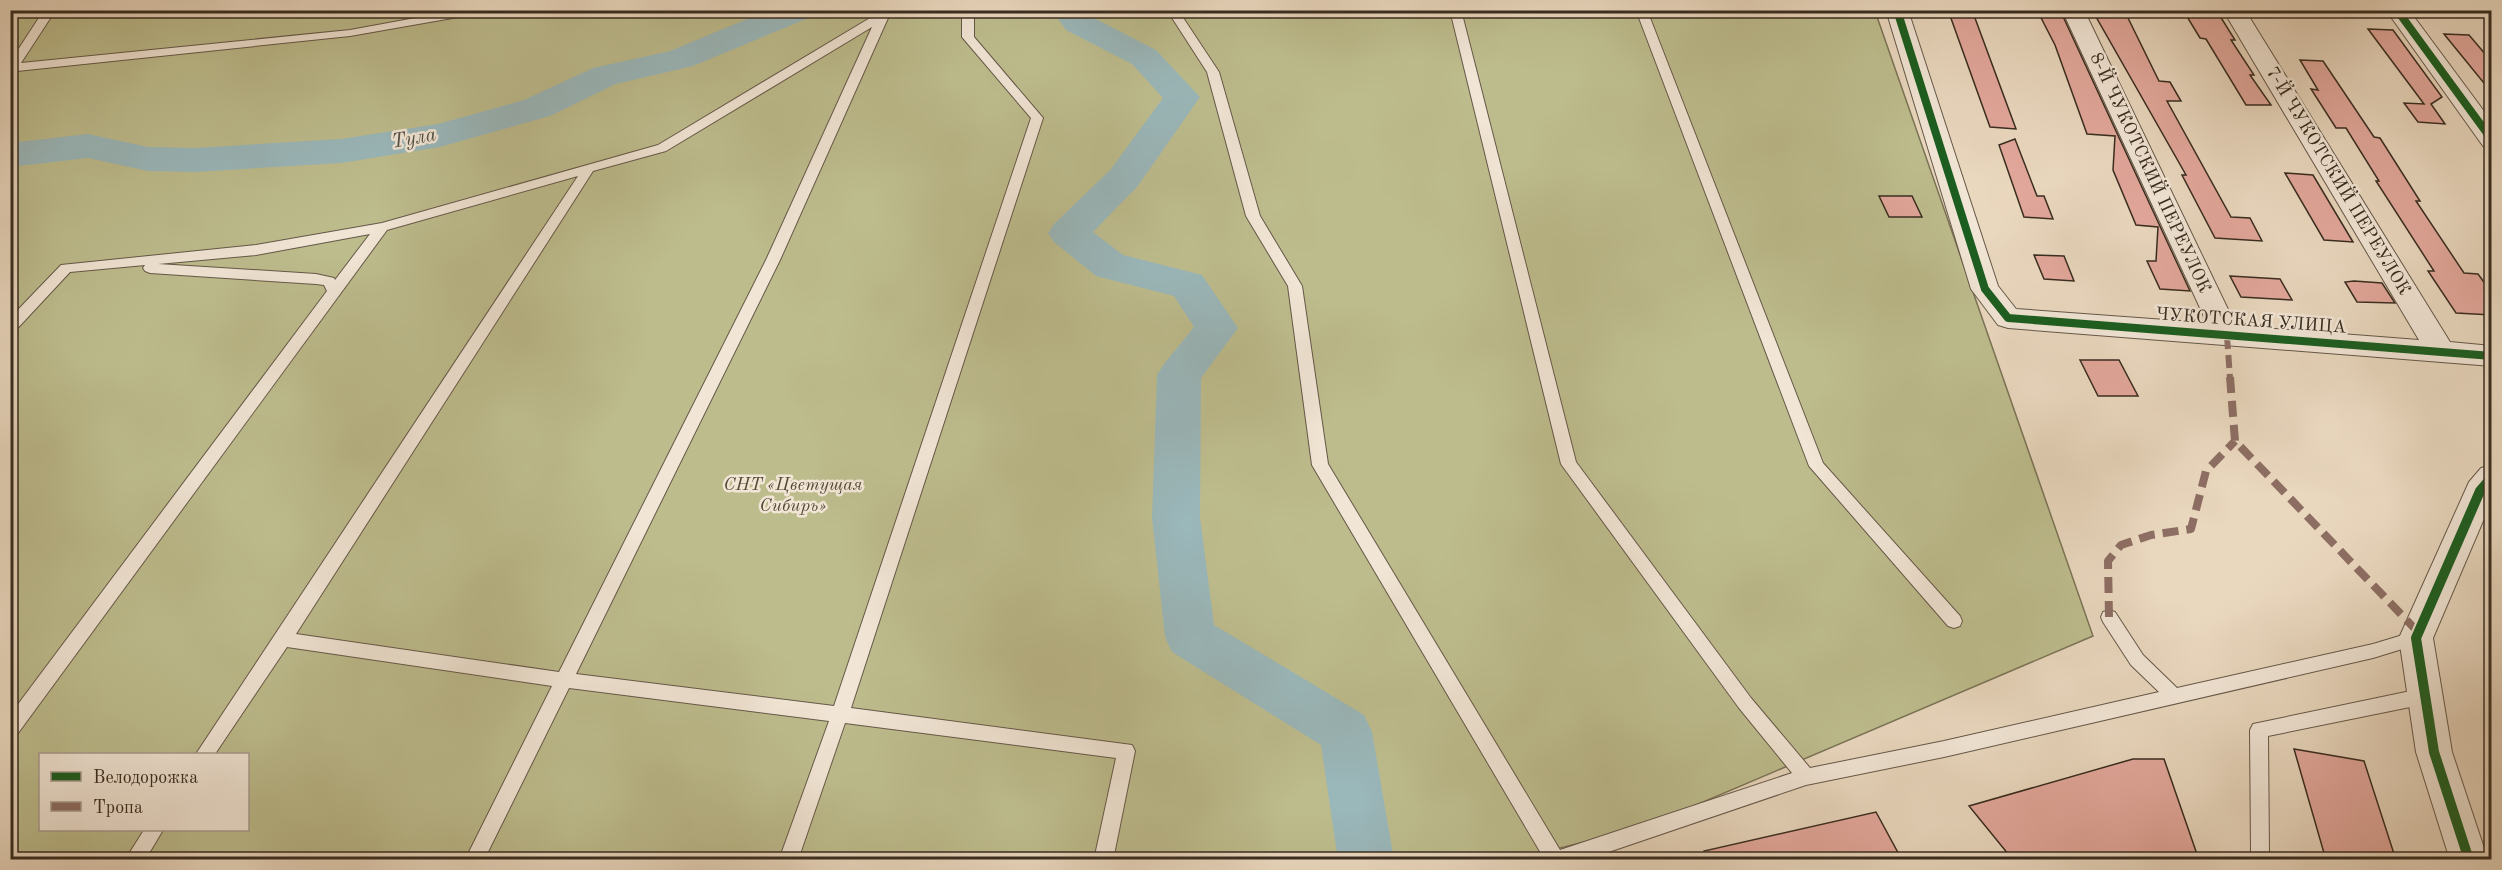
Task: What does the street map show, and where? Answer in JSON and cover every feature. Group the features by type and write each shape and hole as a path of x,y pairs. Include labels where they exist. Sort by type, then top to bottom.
{"street":[{"name":"ЧУКОТСКАЯ УЛИЦА","path":"1897,10 1985,289 2008,318 2492,356"},
{"name":"8-Й ЧУКОТСКИЙ ПЕРЕУЛОК","path":"2073,10 2227,336"},
{"name":"7-Й ЧУКОТСКИЙ ПЕРЕУЛОК","path":"2234,10 2441,352"},
{"path":"2397,10 2492,140"},
{"path":"2469,860 2434,752 2416,638 2480,491 2492,477"}],"lane":[{"path":"11,70 49,12 84,10"},
{"path":"11,70 350,33 481,10"},
{"path":"788,860 840,714 1037,118 968,37 968,10"},
{"path":"1172,10 1213,72 1253,216 1295,286 1320,465 1556,860 1806,777 2373,651 2416,638"},
{"path":"1455,10 1569,464 1745,703 1806,777"},
{"path":"1641,10 1817,466 1954,621"},
{"path":"10,327 66,268 256,250 382,227 662,148 806,65 889,12"},
{"path":"474,860 773,260 889,12"},
{"path":"206,753 283,639 588,170"},
{"path":"10,730 382,227"},
{"path":"66,268 154,268 316,279 329,281 334,292"},
{"path":"2109,617 2137,660 2174,696"},
{"path":"283,639 565,680 1126,751 1103,860"},
{"path":"2260,852 2259,730 2425,696"},
{"path":"134,860 153,831"}],"green space":[{"name":"СНТ «Цветущая Сибирь»","path":"10,11 1875,11 2093,636 1642,828 1515,859 11,859"}],"building":[{"path":"1948,10 1972,10 2016,129 1990,127"},
{"path":"2037,10 2060,10 2190,291 2160,289 2147,261 2156,261 2158,227 2136,225 2113,170 2115,136 2087,134 2055,45"},
{"path":"2095,15 2127,16 2159,81 2170,82 2181,101 2167,101 2231,217 2250,218 2262,241 2215,238 2182,175 2186,175"},
{"path":"2186,15 2220,16 2235,40 2231,40 2254,75 2250,75 2271,105 2246,105 2206,39 2200,38"},
{"path":"2368,29 2393,30 2442,97 2431,104 2445,124 2418,122 2404,103 2424,104"},
{"path":"2444,34 2469,35 2492,62 2492,93"},
{"path":"2300,60 2323,61 2374,137 2380,138 2420,201 2416,201 2464,273 2478,274 2492,293 2492,315 2456,313 2428,271 2434,271 2376,181 2379,181 2346,128 2336,128 2311,89 2318,90"},
{"path":"2015,139 2037,196 2044,196 2053,219 2024,217 1999,145"},
{"path":"2285,173 2313,175 2353,242 2324,240"},
{"path":"1879,196 1912,196 1922,217 1889,217"},
{"path":"2034,255 2064,256 2074,281 2044,279"},
{"path":"2230,276 2280,279 2292,300 2241,297"},
{"path":"2345,282 2382,283 2395,303 2357,302"},
{"path":"2080,360 2119,360 2138,396 2098,396"},
{"path":"2294,749 2364,761 2396,860 2326,860"},
{"path":"2133,759 2164,759 2199,860 2013,860 1969,806"},
{"path":"1876,812 1902,860 1705,860 1704,851"}],"waterway":[{"name":"Тула","path":"10,155 88,146 148,159 195,160 341,151 440,135 537,108 605,76 681,59 799,10"},
{"path":"1068,10 1078,23 1144,57 1182,97 1124,178 1068,233 1110,266 1188,285 1217,328 1179,375 1176,518 1190,637 1345,732 1366,860"}],"marked path":[{"path":"2227,336 2235,441 2419,633"},
{"path":"2109,617 2108,561 2121,545 2151,535 2191,529 2206,471 2235,441"}],"cycle path":[{"path":"1897,10 1985,289 2008,318 2492,356"},
{"path":"2397,10 2492,140"},
{"path":"2469,860 2434,752 2416,638 2480,491 2492,477"}]}
